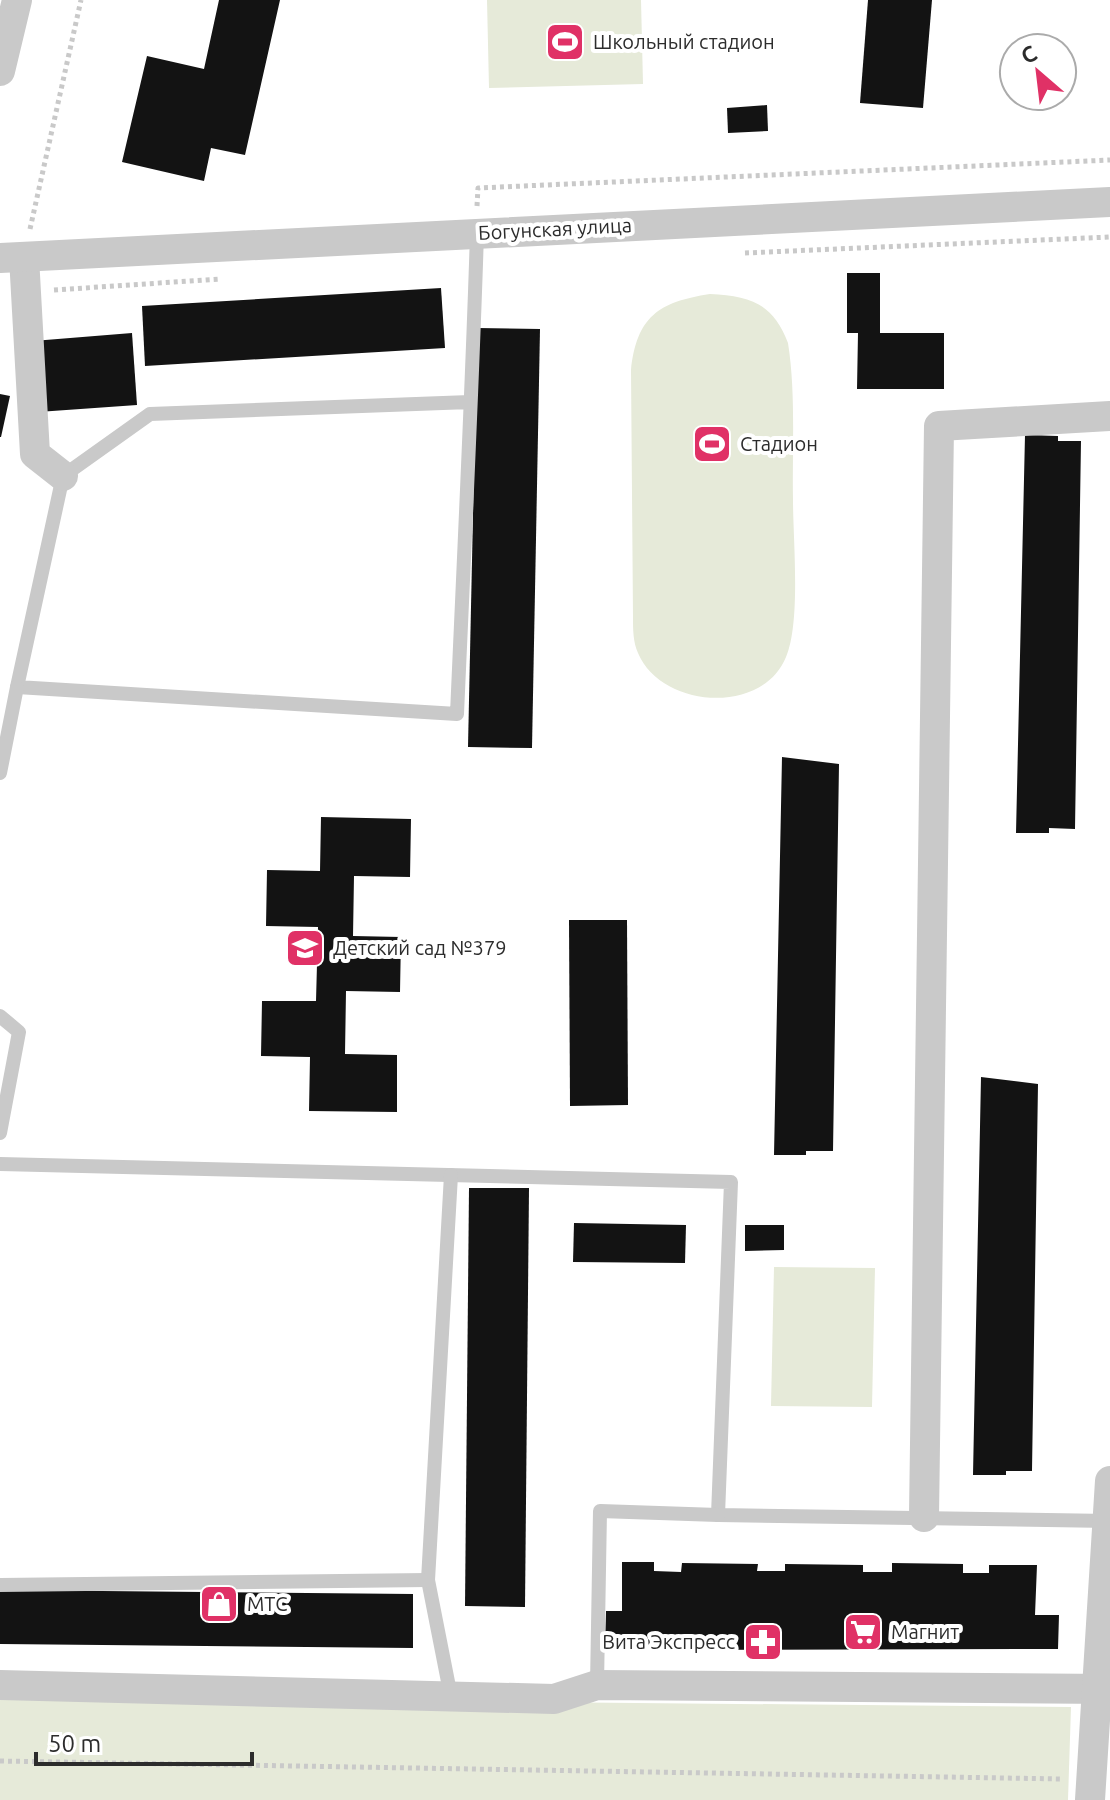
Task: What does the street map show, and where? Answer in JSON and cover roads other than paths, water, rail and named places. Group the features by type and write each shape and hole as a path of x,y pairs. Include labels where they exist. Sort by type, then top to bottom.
{"street":[{"path":"0,71 17,0"},
{"name":"Богунская улица","path":"12,258 1110,202"},
{"path":"12,258 35,454 63,476"},
{"path":"924,1517 939,426 1110,416"},
{"path":"1090,1790 1104,1688 1110,1481"},
{"path":"0,1685 554,1699 597,1685 1104,1688"}],"lane":[{"path":"17,687 457,714 477,233"},
{"path":"0,773 63,476 150,414 470,402"},
{"path":"0,1016 19,1032 0,1133"},
{"path":"0,1164 731,1182 718,1515"},
{"path":"451,1175 428,1580 451,1697"},
{"path":"597,1685 600,1511 924,1517 1109,1540"},
{"path":"0,1585 428,1580"}],"place":[{"name":"Школьный стадион","path":"565,42"},
{"name":"Стадион","path":"712,444"},
{"name":"Детский сад №379","path":"305,948"},
{"name":"МТС","path":"219,1604"},
{"name":"Магнит","path":"863,1632"},
{"name":"Вита Экспресс","path":"763,1642"}]}
